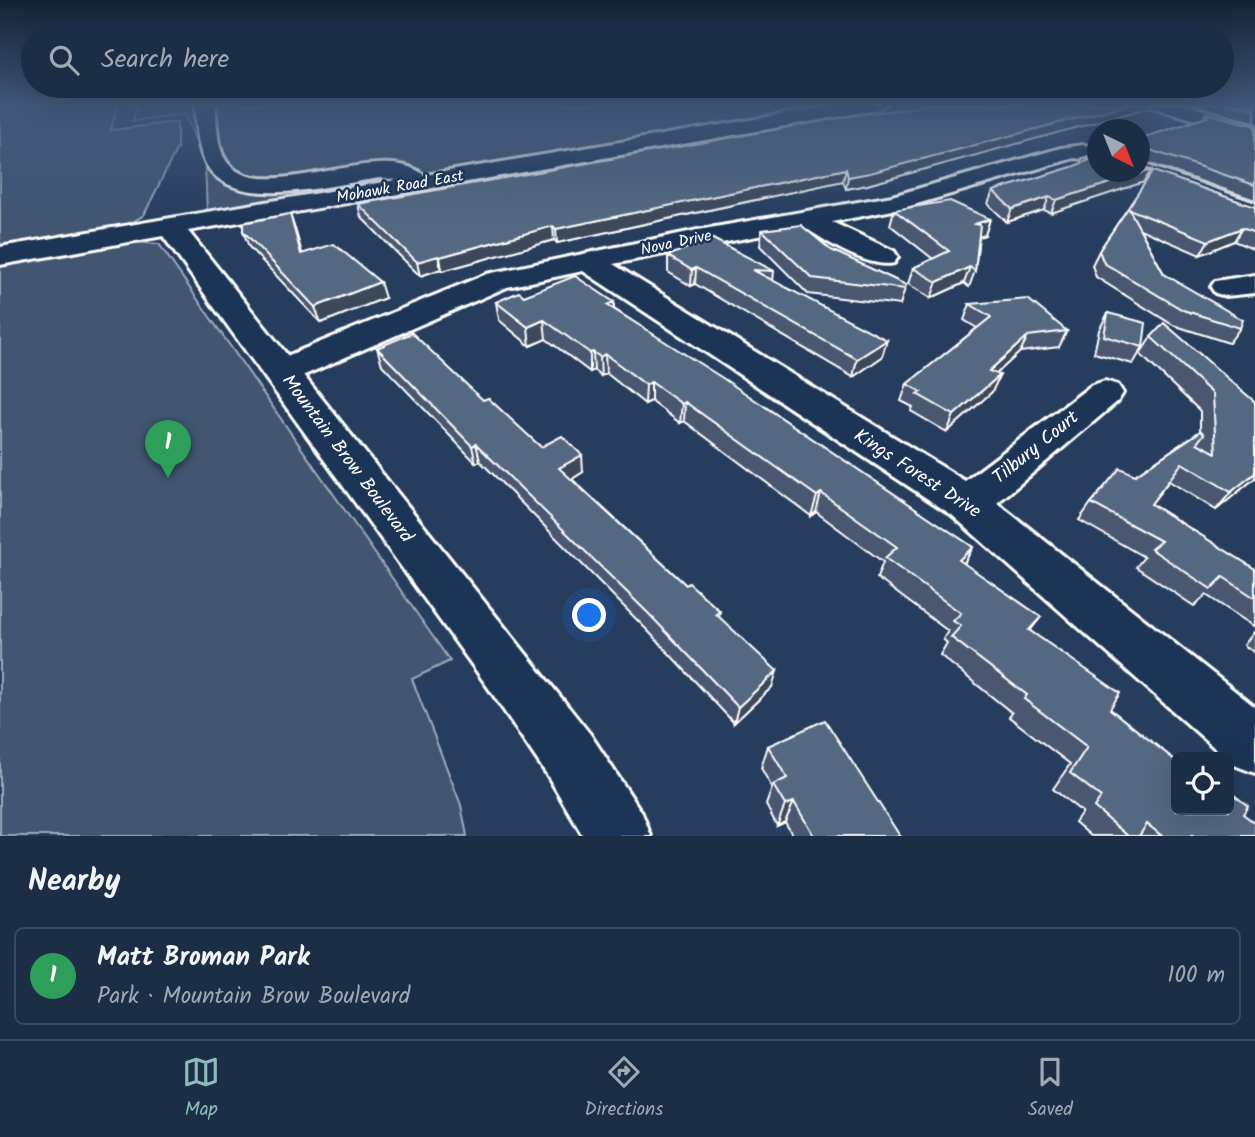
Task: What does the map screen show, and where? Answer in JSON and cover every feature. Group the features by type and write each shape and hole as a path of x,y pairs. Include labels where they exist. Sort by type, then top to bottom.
{"street":[{"path":"210,143 217,165 235,179 259,184 295,183 394,170 414,176 419,183"},
{"name":"Mohawk Road East","path":"173,227 650,143"},
{"name":"Nova Drive","path":"280,372 498,280 698,238 894,203 1067,152 1087,153"},
{"path":"1150,174 1255,212"},
{"path":"809,219 837,236 884,257"},
{"path":"13,253 173,227"},
{"name":"Mountain Brow Boulevard","path":"173,227 178,238 507,669 569,755 619,836"},
{"name":"Kings Forest Drive","path":"589,262 967,503 1255,744"},
{"name":"Tilbury Court","path":"967,503 1105,393"}],"shaded area":[{"path":"0,143 177,143 144,215 103,240 159,244 450,661 412,679 461,805 467,836 0,836"},
{"path":"197,143 609,143 207,212 205,164"}],"building":[{"path":"700,143 983,143 870,173 848,177 846,169 556,229 553,226 417,262 358,204"},
{"path":"1150,143 1255,143 1255,185 1150,150"},
{"path":"1087,161 1087,182 1113,182 1056,200 1049,197 1012,209 993,191"},
{"path":"1153,171 1255,207 1255,233 1242,228 1208,241 1129,209 1164,274 1243,320 1240,328 1183,310 1104,263 1099,251 1146,182 1150,182"},
{"path":"950,201 990,219 975,224 980,225 975,271 970,267 937,282 913,268 949,251 894,210"},
{"path":"290,214 301,254 334,244 380,282 315,307 243,231 243,223"},
{"path":"801,225 831,250 906,285 905,289 812,278 762,230"},
{"path":"711,238 774,271 753,270 887,340 857,359 696,268 692,270 668,256"},
{"path":"575,276 614,302 607,305 721,377 973,547 959,560 1041,617 1029,630 1120,693 1110,709 1171,757 1171,815 1234,815 1234,795 1248,806 1243,814 1255,823 1255,836 1162,836 1147,824 1139,836 1128,836 1094,807 1101,797 1070,773 1087,747 1024,699 1027,695 951,637 961,626 953,621 961,613 885,558 897,547 821,493 817,496 685,402 682,404 651,382 646,385 605,354 600,357 590,353 544,320 528,327 496,302 519,292 524,296"},
{"path":"1028,299 1067,331 1028,336 989,371 1000,375 954,415 917,394 921,392 907,384 991,317 970,304"},
{"path":"1108,313 1146,323 1143,347 1104,336"},
{"path":"1164,323 1255,402 1255,473 1231,492 1182,463 1151,504 1255,569 1255,598 1223,577 1211,589 1151,549 1161,541 1091,503 1120,468 1135,475 1201,431 1204,434 1197,443 1216,453 1213,394 1151,337"},
{"path":"412,333 483,400 488,398 541,447 562,436 582,455 559,468 686,585 689,583 720,611 716,614 777,671 738,707 649,614 476,444 472,446 377,348"},
{"path":"825,720 900,836 814,836 794,802 785,805 773,785 787,778 768,746"}],"place":[{"name":"Matt Broman Park","path":"168,478"}]}
